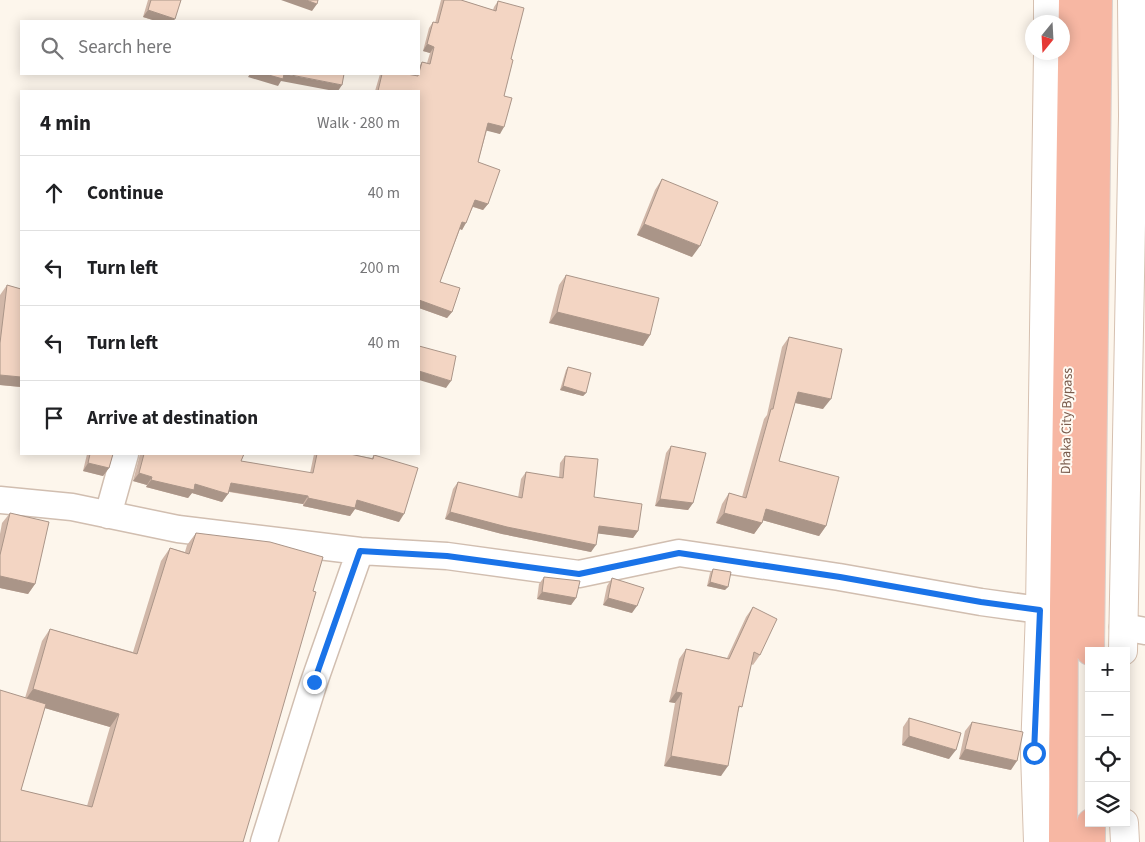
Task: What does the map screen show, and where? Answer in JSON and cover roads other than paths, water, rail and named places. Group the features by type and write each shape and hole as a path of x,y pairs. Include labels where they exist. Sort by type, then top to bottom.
{"highway":[{"name":"Dhaka City Bypass","path":"1063,842 1064,606 1073,0"},
{"name":"Dhaka City Bypass","path":"1090,647 1098,0"},
{"path":"1091,827 1091,842"}],"main road":[{"path":"1048,0 1048,15"},
{"path":"1130,636 1139,119 1132,0"},
{"path":"1038,842 1034,753 1040,610 1048,60"},
{"path":"1124,827 1125,842"}],"street":[{"path":"108,514 125,455"},
{"path":"0,500 72,507 178,529 360,551 447,556 579,574 679,553 1040,610"},
{"path":"264,842 314,682 360,551"}]}
